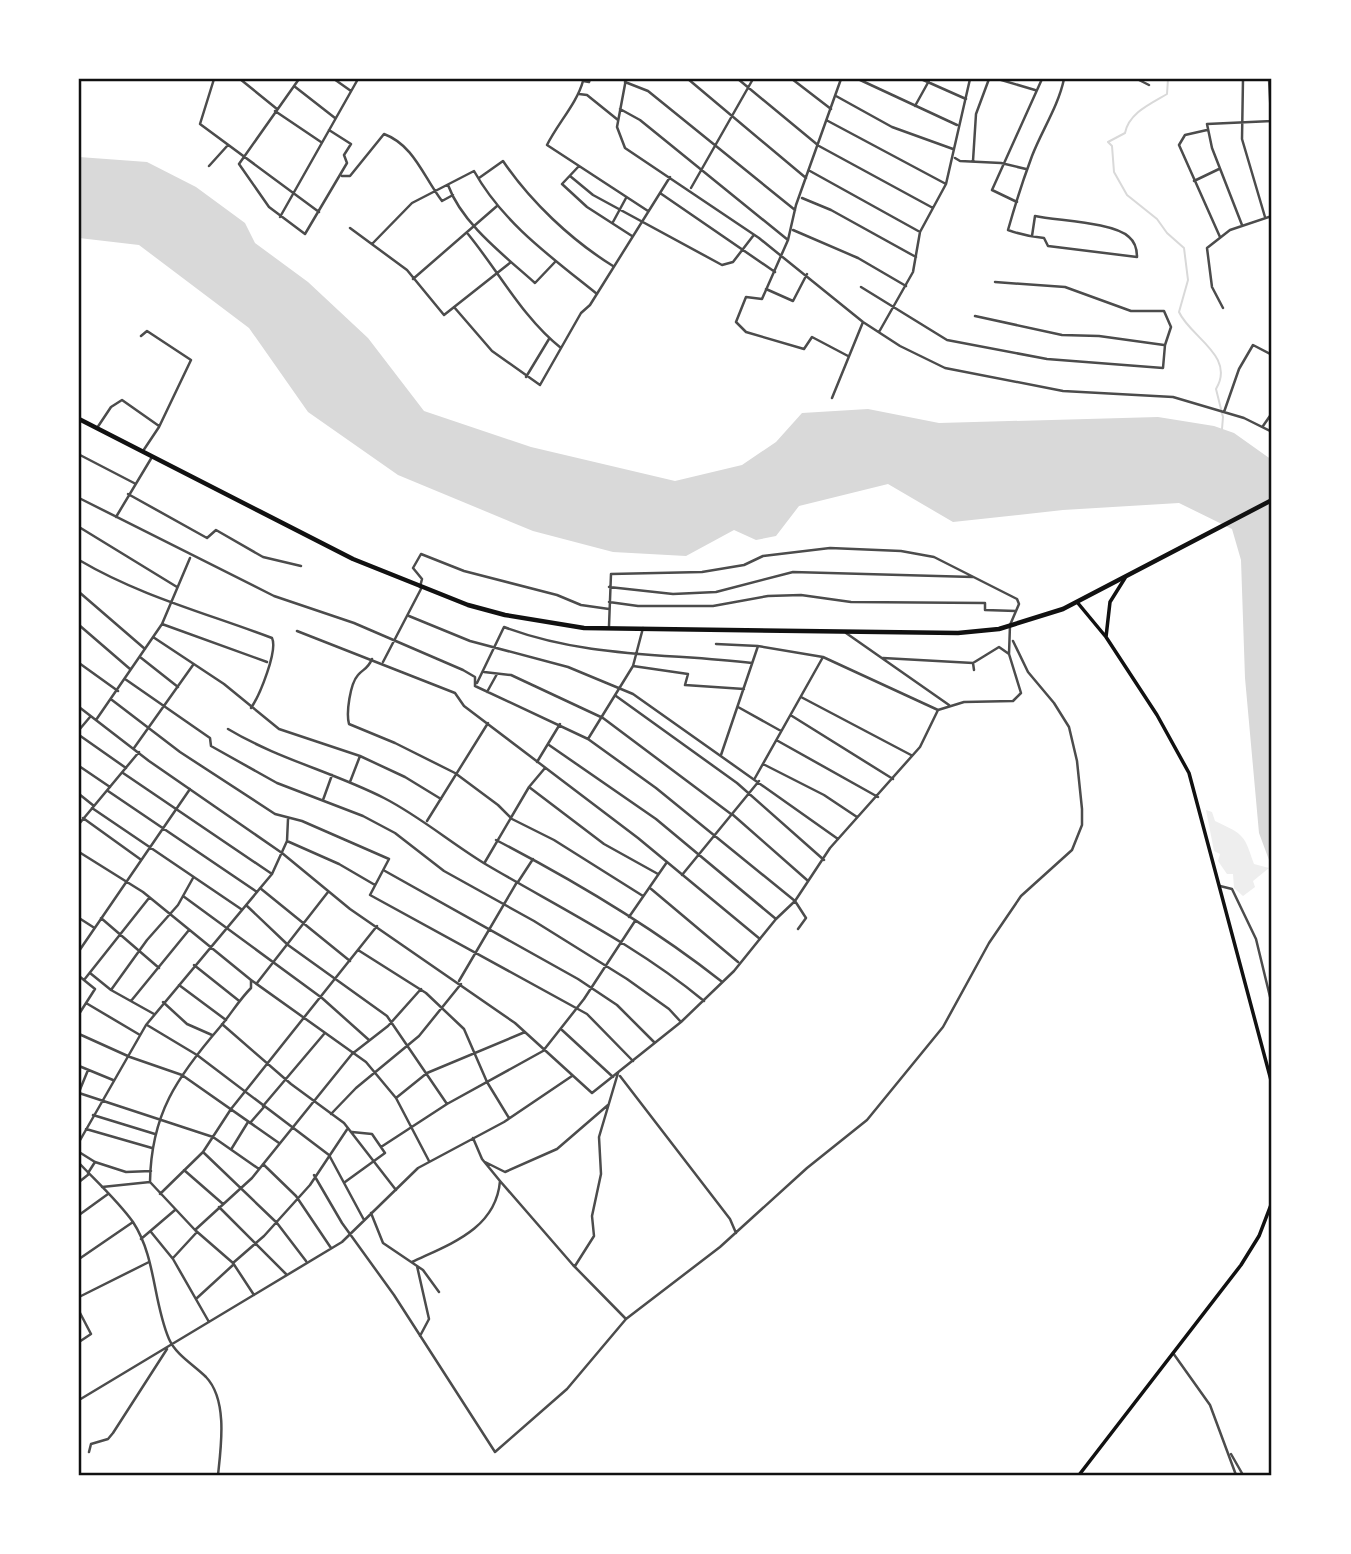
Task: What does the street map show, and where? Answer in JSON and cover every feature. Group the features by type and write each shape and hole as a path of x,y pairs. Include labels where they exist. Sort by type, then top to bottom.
{"highway":[{"path":"79,419 353,559 468,606 584,628 609,626 958,633 1010,625 1077,602 1272,500"}],"main road":[{"path":"1106,637 1110,602 1128,575"},
{"path":"1077,602 1106,637 1157,715 1189,773 1272,1084"},
{"path":"1079,1475 1250,1252 1272,1206"}],"street":[{"path":"214,79 200,124 319,212"},
{"path":"240,79 276,110 321,142"},
{"path":"299,79 242,155 239,164 244,175 280,217 305,234 347,163 344,155 351,144 329,130"},
{"path":"334,79 351,91"},
{"path":"280,217 358,79"},
{"path":"590,79 589,82 583,81 579,94 556,126 547,145 648,211"},
{"path":"688,79 806,178"},
{"path":"738,79 819,146 934,208"},
{"path":"690,189 753,79"},
{"path":"792,79 831,109"},
{"path":"841,79 782,256 762,299 744,298 736,322 746,332 804,348 811,337 848,356"},
{"path":"858,79 957,125"},
{"path":"922,79 967,99"},
{"path":"879,332 906,286 916,257 920,232 946,184 954,156 957,125 967,99 970,79"},
{"path":"973,161 976,114 989,79"},
{"path":"998,79 1036,90"},
{"path":"1017,202 992,190 1042,79"},
{"path":"1032,236 1035,216 1103,228 1128,235 1135,246 1137,257 1048,246 1044,238 1032,236 1008,230 1026,169 1061,94 1064,79"},
{"path":"1137,79 1149,85"},
{"path":"1242,79 1240,123 1265,217"},
{"path":"1269,79 1272,137"},
{"path":"796,210 648,91 626,80 618,120 620,138 625,148 690,189 807,274 863,322 919,357 960,373 1063,391 1160,395 1224,412 1272,432"},
{"path":"915,106 929,80"},
{"path":"293,86 335,118"},
{"path":"579,94 587,95 618,120"},
{"path":"836,96 892,127 953,149"},
{"path":"619,109 640,120 788,240"},
{"path":"828,121 946,184"},
{"path":"1242,225 1206,130 1208,124 1217,122 1271,122"},
{"path":"1206,130 1181,139 1182,156 1220,237"},
{"path":"341,176 349,176 384,134 397,139 417,161 442,201 453,195"},
{"path":"209,166 229,144"},
{"path":"954,156 960,161 1003,164 1026,169"},
{"path":"478,179 503,161 525,190 563,227 613,266"},
{"path":"579,166 562,184 632,236"},
{"path":"1194,181 1219,169"},
{"path":"372,244 412,204 474,171 497,206 555,261 597,294"},
{"path":"810,171 920,232"},
{"path":"570,176 593,195 722,265 733,262 753,236"},
{"path":"454,307 487,346 540,385 670,177"},
{"path":"448,185 476,226 535,283 555,261"},
{"path":"660,193 775,272"},
{"path":"612,223 626,198"},
{"path":"802,198 831,210 916,257"},
{"path":"413,279 468,234 497,206"},
{"path":"1223,308 1212,287 1206,262 1207,248 1242,225 1272,216"},
{"path":"350,228 407,270 444,315 511,262"},
{"path":"792,229 858,258 906,286"},
{"path":"468,234 550,339 561,348"},
{"path":"766,289 793,301 807,274"},
{"path":"861,287 947,340 1047,359 1163,368 1164,345 1171,327 1164,311 1131,311 1065,287 995,282"},
{"path":"975,316 1062,335 1099,335 1164,345"},
{"path":"832,398 863,322"},
{"path":"141,336 147,331 191,360 159,427 143,451"},
{"path":"526,377 550,339"},
{"path":"1224,412 1231,387 1254,345 1272,355"},
{"path":"97,428 120,400 143,413 159,427"},
{"path":"1263,426 1272,413"},
{"path":"79,457 80,455 134,484"},
{"path":"116,517 152,457"},
{"path":"128,494 206,538 216,530 270,560 301,566"},
{"path":"79,498 274,596 354,623 463,670 475,677 475,686"},
{"path":"79,527 177,587"},
{"path":"79,707 282,853 328,891 460,982 545,1048 589,1093 681,1022 722,982 795,901 807,880 838,839 878,797 926,738 930,722 939,710 949,705 1018,698 1021,691 1009,654 1010,625 1016,611 1017,599 976,577 920,553 830,548 763,556 744,565 702,572 611,574 609,626"},
{"path":"383,663 409,616 421,587 422,579 413,568 421,554 464,571 557,595 581,605 609,610"},
{"path":"96,720 162,624 191,556"},
{"path":"79,560 107,576 170,604 272,638 274,643 262,692 251,708"},
{"path":"609,587 673,594 716,592 793,572 976,577"},
{"path":"79,592 145,649"},
{"path":"609,601 638,606 713,606 768,596 801,595 851,602 985,603 985,610 1016,611"},
{"path":"409,616 470,641 568,667 621,688 760,781 838,839"},
{"path":"162,624 268,662"},
{"path":"79,625 130,669"},
{"path":"475,686 504,627 575,648 752,663"},
{"path":"589,739 633,666 643,628"},
{"path":"297,631 455,693 464,706 667,863 760,939"},
{"path":"844,631 949,705"},
{"path":"314,1175 495,1452 567,1389 625,1318 736,1233 807,1168 867,1120 889,1097 943,1027 989,943 1021,896 1068,856 1082,825 1077,761 1069,727 1054,703 1028,672 1011,634"},
{"path":"153,637 279,729 360,756 405,777 440,799"},
{"path":"716,644 758,646 823,657 939,710"},
{"path":"721,755 758,646"},
{"path":"881,658 973,663 997,647 1009,654"},
{"path":"139,657 178,687"},
{"path":"755,778 823,657"},
{"path":"372,659 368,668 357,677 349,707 349,724 455,773 498,805 512,819 571,850 643,896"},
{"path":"79,663 118,691"},
{"path":"973,663 974,670"},
{"path":"134,748 165,708 193,664"},
{"path":"633,666 688,674 685,685 744,689"},
{"path":"484,672 511,675 603,718 732,814 807,880"},
{"path":"487,692 497,674"},
{"path":"125,679 210,738 211,746 277,783 323,800 395,833 444,871 606,965 669,1009 681,1022"},
{"path":"475,686 589,739 715,835 795,901 806,914 798,929"},
{"path":"616,696 749,794 824,860"},
{"path":"801,697 911,755"},
{"path":"112,700 149,729 266,809 288,819 302,821 389,859 385,872 370,895 587,1014 633,1061"},
{"path":"738,707 782,732"},
{"path":"790,715 893,779"},
{"path":"91,716 79,732 126,768"},
{"path":"426,822 488,723"},
{"path":"537,762 560,724"},
{"path":"228,729 261,747 350,782 426,822 484,863 622,943 704,1001"},
{"path":"778,741 878,797"},
{"path":"549,745 604,780 699,854 776,919"},
{"path":"79,822 139,752"},
{"path":"350,782 360,756"},
{"path":"764,764 824,795 857,817"},
{"path":"79,766 162,827 258,890 350,961"},
{"path":"484,863 529,788 545,768"},
{"path":"123,773 272,874"},
{"path":"323,800 331,775"},
{"path":"682,875 760,781"},
{"path":"529,788 604,844 658,874"},
{"path":"79,951 125,880 190,789"},
{"path":"79,794 148,847 241,909"},
{"path":"83,818 140,859"},
{"path":"79,1142 146,1025 272,874 288,841 288,819"},
{"path":"496,840 629,917 722,982"},
{"path":"288,841 340,864 376,885"},
{"path":"79,852 125,880 251,980 374,1071 396,1098 429,1161"},
{"path":"331,1114 443,1008 460,982 501,904 533,859"},
{"path":"629,917 667,863"},
{"path":"385,872 590,987 617,1005 654,1042"},
{"path":"110,990 170,915 194,877"},
{"path":"1220,886 1232,889 1256,939 1272,1005"},
{"path":"650,888 739,963"},
{"path":"257,983 328,891"},
{"path":"183,896 321,998 369,1040"},
{"path":"84,980 149,898"},
{"path":"245,905 288,944 391,1021 447,1104"},
{"path":"100,917 159,968"},
{"path":"79,918 93,927"},
{"path":"381,1147 447,1104 545,1048 577,1009 635,921"},
{"path":"160,1194 204,1152 231,1109 305,1020 377,926"},
{"path":"131,1001 189,930"},
{"path":"358,950 421,989 464,1029 487,1082 509,1118"},
{"path":"194,965 239,1000"},
{"path":"90,973 110,990 154,1014"},
{"path":"79,976 95,989 80,1008 79,1014"},
{"path":"251,980 251,988 182,1075 158,1121 152,1148 150,1182 196,1231 233,1264 254,1296"},
{"path":"179,985 226,1020"},
{"path":"173,1259 196,1231 259,1169 352,1054 391,1021 421,989"},
{"path":"163,1002 187,1024 212,1035"},
{"path":"86,1003 140,1035"},
{"path":"222,1024 313,1102 348,1127 396,1190"},
{"path":"146,1025 197,1055 329,1155 364,1220"},
{"path":"561,1029 613,1077"},
{"path":"396,1098 427,1073 525,1032"},
{"path":"79,1034 130,1057 182,1075 279,1143"},
{"path":"232,1148 249,1122 324,1034"},
{"path":"79,1066 113,1080"},
{"path":"88,1070 79,1092 100,1102 214,1137 259,1169"},
{"path":"618,1073 730,1219 736,1233"},
{"path":"575,1267 594,1236 592,1216 601,1174 598,1152 618,1073"},
{"path":"79,1400 352,1235 371,1213 429,1161 509,1118 572,1076"},
{"path":"484,1161 506,1171 557,1149 608,1105"},
{"path":"93,1115 155,1135"},
{"path":"197,1298 298,1199 348,1127"},
{"path":"86,1129 152,1148"},
{"path":"345,1182 385,1153 372,1134 352,1132"},
{"path":"473,1138 484,1161 500,1181 575,1267 625,1318"},
{"path":"79,1152 95,1162 126,1172 151,1171"},
{"path":"204,1152 276,1223 306,1261"},
{"path":"79,1182 89,1173 95,1162"},
{"path":"79,1163 133,1222 149,1262 172,1345 206,1378 215,1391 219,1405 221,1448 218,1475"},
{"path":"263,1164 298,1199 331,1248"},
{"path":"184,1170 223,1204"},
{"path":"414,1263 459,1240 483,1221 494,1206 500,1181"},
{"path":"101,1187 150,1182"},
{"path":"79,1215 108,1194"},
{"path":"219,1207 257,1242 286,1274"},
{"path":"141,1238 175,1210"},
{"path":"371,1213 383,1243 414,1263 439,1292"},
{"path":"79,1259 133,1222"},
{"path":"151,1232 173,1259 209,1322"},
{"path":"79,1297 149,1262"},
{"path":"414,1263 429,1319 420,1337"},
{"path":"79,1311 91,1335 79,1342"},
{"path":"89,1452 91,1444 108,1439 113,1433 167,1349"},
{"path":"1173,1353 1210,1405 1242,1475"},
{"path":"1228,1448 1236,1475"}],"shaded area":[{"path":"79,157 147,162 196,187 245,223 255,243 308,282 368,338 424,411 531,447 675,481 742,465 776,442 802,413 868,409 939,423 1158,417 1214,426 1234,433 1272,460 1272,868 1259,833 1245,678 1241,560 1232,529 1179,503 1063,510 953,522 888,484 799,506 776,536 756,540 734,530 686,556 613,552 533,531 398,475 308,412 249,328 139,245 79,238"},
{"path":"1206,810 1212,812 1215,821 1242,837 1254,864 1269,868 1253,881 1255,887 1243,896 1234,888 1233,874 1227,874 1218,861 1220,854 1214,851"}],"waterway":[{"path":"1168,79 1167,94 1141,110 1131,120 1125,133 1108,142 1112,146 1114,172 1127,195 1157,219 1167,233 1184,248 1188,280 1179,312 1216,357 1220,367 1221,377 1216,389 1223,417 1222,429"}]}
